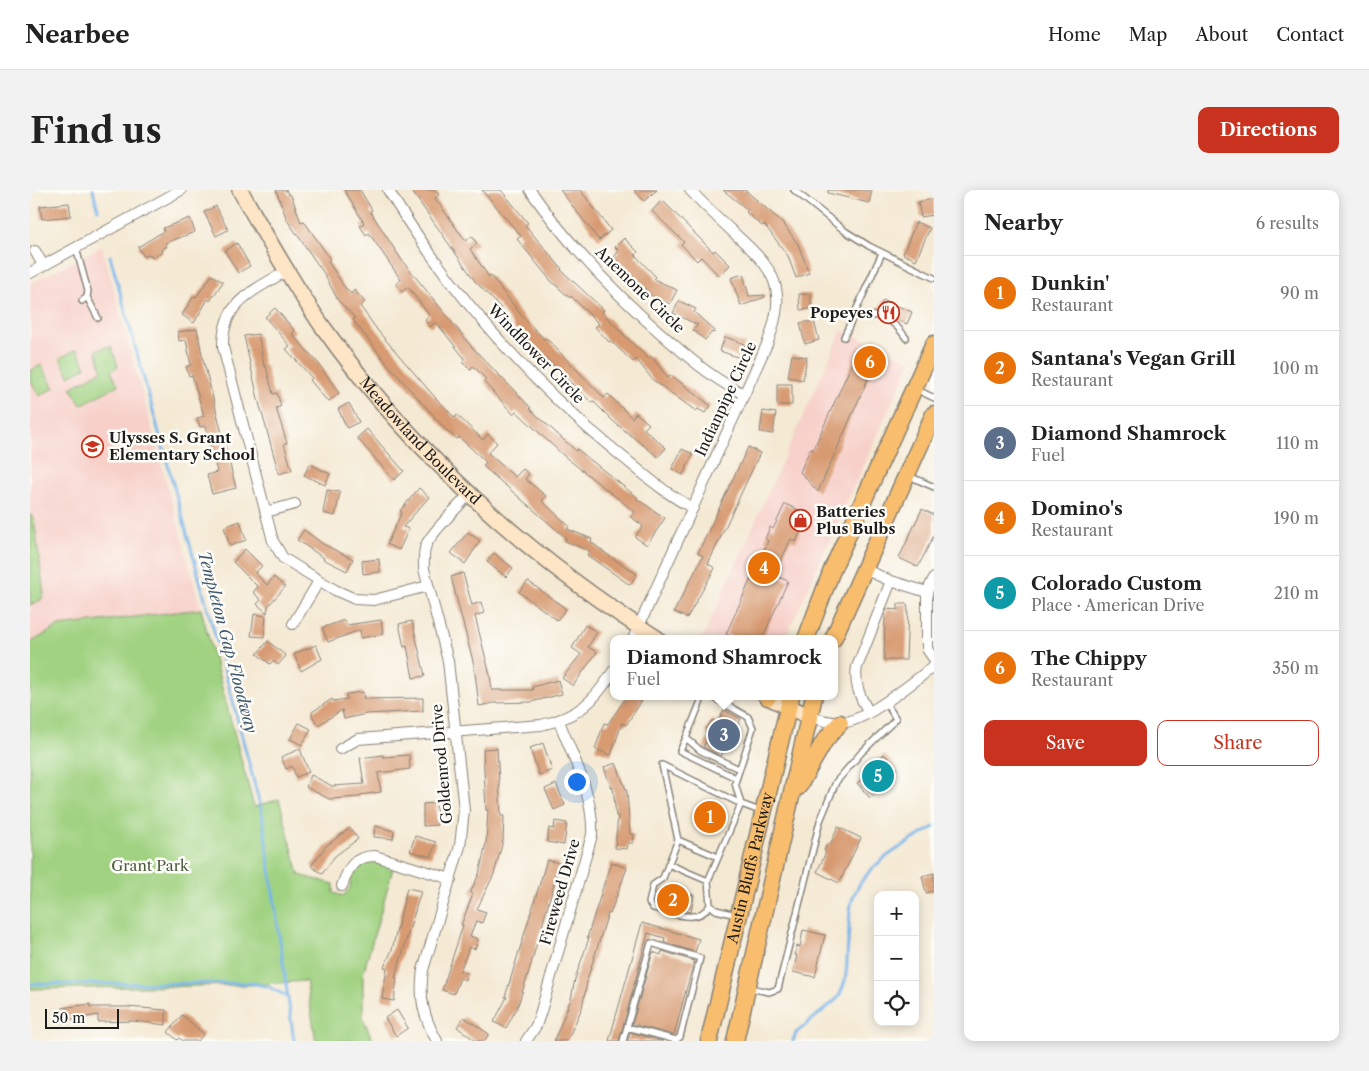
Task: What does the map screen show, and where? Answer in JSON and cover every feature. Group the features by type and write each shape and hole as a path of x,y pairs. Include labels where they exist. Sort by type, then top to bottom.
{"main road":[{"path":"807,635 913,388 934,344"},
{"path":"835,635 934,414"},
{"path":"801,635 811,623"},
{"name":"Austin Bluffs Parkway","path":"735,1041 813,700"},
{"name":"Austin Bluffs Parkway","path":"709,1041 790,701"},
{"path":"787,809 817,751 840,723"}],"street":[{"path":"30,272 181,190"},
{"name":"Meadowland Boulevard","path":"240,190 286,271 322,324 370,387 469,494 636,633"},
{"name":"Windflower Circle","path":"388,190 414,232 462,297 541,385 605,443 670,495 693,508"},
{"name":"Anemone Circle","path":"530,190 573,245 648,323 714,378 744,394"},
{"name":"Indianpipe Circle","path":"636,633 775,324 778,308 775,284 764,261 690,190"},
{"path":"35,251 43,266"},
{"path":"286,271 239,302 230,312 222,334 223,347 273,541 283,558 345,596 364,601 428,586"},
{"name":"Goldenrod Drive","path":"437,1041 424,1015 421,987 423,970 451,879 463,829 464,810 448,661 428,586 423,556 426,545 469,494"},
{"path":"266,512 295,504"},
{"path":"864,569 891,581 927,592"},
{"path":"934,578 927,592 927,648 934,659"},
{"path":"294,624 319,581"},
{"path":"870,712 858,690 856,667 891,581"},
{"path":"790,701 808,716 840,723 852,721 870,712 934,666"},
{"path":"340,750 358,739 541,725 559,721 574,715 584,708 610,677"},
{"name":"Fireweed Drive","path":"526,1041 536,1026 542,1011 592,835 593,816 589,798 559,721"},
{"path":"342,886 350,865 359,858 367,856 376,856 451,879"}],"lane":[{"path":"794,190 845,231 882,253 934,278"},
{"path":"76,248 88,291 84,299 98,318"},
{"path":"844,338 882,253"},
{"path":"859,318 872,314 898,326 906,338"},
{"path":"913,388 934,398"},
{"path":"906,475 934,488"},
{"path":"701,700 680,751 736,778"},
{"path":"718,700 748,717 753,728 735,783 741,804 708,881 710,905 716,910 739,915"},
{"path":"747,987 769,992 774,992 778,988 820,821 840,775 896,720 885,701"},
{"path":"686,738 701,751 739,770"},
{"path":"710,905 701,914 693,917 650,906 649,900 653,885 663,878 678,840 662,765 741,804 763,812"},
{"path":"678,840 718,857"},
{"path":"668,864 708,881"},
{"path":"623,1041 627,1027 651,944 700,958 680,1037 676,1040 627,1027"}],"shaded area":[{"name":"Ulysses S. Grant Elementary School","path":"102,246 201,609 59,626 30,643 30,284"},
{"path":"842,330 911,361 787,635 704,635"}],"green space":[{"path":"111,346 118,366 111,371 118,385 81,405 71,388 102,370 96,350"},
{"path":"77,349 86,367 69,376 60,358"},
{"path":"41,365 54,388 39,396 30,379 30,371"},
{"path":"30,514 34,519 44,594 41,600 30,605"},
{"name":"Grant Park","path":"201,609 254,807 279,799 299,875 334,884 334,893 343,896 350,888 351,874 361,861 375,860 394,865 363,974 363,1018 373,1041 316,1041 306,981 250,985 30,989 30,643 59,626"}],"building":[{"path":"276,190 286,190 291,195 301,222 304,221 330,259 328,261 343,285 351,294 354,290 365,302 360,306 378,331 433,395 455,418 457,415 483,440 488,434 497,443 488,453 515,477 523,469 529,474 525,479 546,496 542,501 569,526 567,529 592,539 591,542 637,574 630,585 587,555 590,551 565,541 566,538 483,466 486,462 459,437 457,439 446,430 384,360 353,320 355,318 338,300 323,272 287,220"},
{"path":"344,190 360,190 372,210 370,211 401,259 471,346 530,409 576,451 577,449 637,499 665,518 647,545 635,537 643,526 631,517 635,512 564,456 516,411 513,414 484,382 486,379 473,366 470,370 462,362 465,359 436,322 430,327 425,320 430,316 408,287 402,292 396,284 401,280 369,233 366,235 360,226 364,223"},
{"path":"411,190 435,190 439,195 435,198 466,241 472,236 477,244 470,249 489,277 491,276 522,316 604,398 608,394 632,418 636,413 649,424 644,429 666,448 658,457 614,422 593,401 591,402 515,329 499,306 475,281"},
{"path":"482,190 501,190 528,223 525,225 561,270 604,310 602,312 648,358 651,356 668,378 671,375 711,406 705,413 698,409 696,411 653,380 636,359 633,362 611,341 609,342 595,327 599,324 571,296 570,298 551,281 517,239 521,236"},
{"path":"560,190 580,190 611,230 599,240"},
{"path":"634,190 657,190 644,201"},
{"path":"723,190 745,190 782,222 798,244 809,273 796,278 788,256 764,224 762,226 746,212 748,210"},
{"path":"828,190 872,190 869,203 828,193"},
{"path":"934,199 934,215 921,217 918,202"},
{"path":"662,200 713,252 715,250 730,265 719,276 701,257 697,261 681,244 684,242 652,211"},
{"path":"69,203 71,216 42,219 40,206"},
{"path":"216,206 228,230 216,236 204,212"},
{"path":"190,218 195,232 165,243 167,246 161,250 163,252 152,258 150,254 144,257 138,247 164,231 163,228"},
{"path":"916,222 930,228 916,260 903,254"},
{"path":"624,238 638,252 635,255 656,277 654,279 677,290 670,304 652,296 614,257 619,251 615,247"},
{"path":"237,243 250,266 238,273 225,251"},
{"path":"743,274 749,296 765,295 765,297 741,306 731,278"},
{"path":"212,275 223,282 210,301 208,299 194,323 182,315 194,296 196,297"},
{"path":"799,294 811,294 811,309 800,310"},
{"path":"883,300 912,312 907,324 878,311"},
{"path":"679,301 696,309 694,312 715,331 714,333 712,332 705,340 693,330 698,325 673,313"},
{"path":"275,308 295,331 292,334 319,364 339,393 328,402 310,380 312,378 286,349 290,346 265,317"},
{"path":"814,321 819,340 805,344 800,323"},
{"path":"197,329 236,488 212,494 207,475 217,472 206,426 200,427 197,418 204,416 192,375 189,376 186,367 191,365 186,340 179,341 178,332"},
{"path":"258,334 264,366 266,366 273,394 277,393 281,406 276,408 287,443 284,444 292,470 279,474 258,399 244,336"},
{"path":"725,337 745,344 740,358 720,351"},
{"path":"859,348 878,356 818,492 800,472 810,449 813,450"},
{"path":"792,355 807,357 803,380 788,377"},
{"path":"777,384 792,384 792,405 777,405"},
{"path":"349,403 359,422 347,428 338,409"},
{"path":"763,411 776,413 773,434 760,432"},
{"path":"367,429 404,471 394,480 357,438"},
{"path":"748,447 760,453 708,564 715,568 687,618 674,612 703,556 698,553"},
{"path":"682,449 693,454 683,475 672,469"},
{"path":"310,464 330,474 325,485 304,475"},
{"path":"419,488 429,497 403,527 409,529 399,550 387,544 402,512 400,511"},
{"path":"327,490 340,492 335,516 323,513"},
{"path":"785,504 808,514 796,542 791,539 774,575 788,581 764,635 728,635 726,634 768,541 765,539 770,527 773,529"},
{"path":"922,509 934,515 934,535 918,567 899,558"},
{"path":"240,521 246,540 230,546 224,527"},
{"path":"304,530 323,544 353,559 347,571 323,559 297,540"},
{"path":"468,532 480,541 465,564 451,553"},
{"path":"245,549 262,566 255,573 267,585 274,577 285,587 268,606 267,613 257,604 261,600 253,592 258,587 233,562"},
{"path":"494,553 513,568 506,577 487,562"},
{"path":"379,559 380,572 363,574 362,561"},
{"path":"463,573 472,605 481,602 484,613 475,616 492,690 533,690 532,687 558,680 562,694 531,702 494,703 479,706 474,665 451,577"},
{"path":"528,581 566,609 557,620 519,592"},
{"path":"898,604 907,604 908,610 906,660 884,660 885,614 887,609 898,610"},
{"path":"254,614 266,616 264,637 251,636"},
{"path":"344,620 347,625 381,620 383,634 361,638 360,630 328,642 322,628"},
{"path":"412,621 425,676 413,678 407,646 404,647 399,624"},
{"path":"585,625 597,632 588,647 597,652 573,686 562,678 581,654 572,648"},
{"path":"268,641 286,656 278,665 273,661 270,664 257,654"},
{"path":"316,645 322,659 301,671 294,654"},
{"path":"363,692 364,699 423,698 423,711 366,714 344,719 342,710 317,724 312,712 332,699 333,701 347,699 346,694"},
{"path":"624,700 642,700 626,725 622,723 611,755 595,749 604,723 608,724"},
{"path":"724,710 741,719 721,756 703,747 710,735 705,732 712,720 717,723"},
{"path":"299,723 311,729 302,745 290,739"},
{"path":"543,743 552,770 539,775 530,748"},
{"path":"497,748 501,816 504,816 503,841 494,874 477,909 486,912 482,923 476,921 470,936 478,939 475,949 469,947 460,971 467,973 465,980 460,978 454,994 442,990 463,925 461,925 473,894 470,893 479,874 486,843 488,810 486,810 483,749"},
{"path":"300,749 309,772 296,777 292,766 286,769 281,757"},
{"path":"884,754 898,769 890,775 893,778 870,798 857,783 872,770 870,768"},
{"path":"383,755 383,757 409,755 410,769 378,773 381,792 360,795 360,797 329,799 306,787 311,775 332,786 364,784 360,758"},
{"path":"616,763 627,792 630,834 634,834 633,843 628,843 627,849 615,848 618,816 616,816 613,787 611,788 604,767"},
{"path":"556,784 565,805 554,810 545,789"},
{"path":"436,803 437,825 423,826 423,804"},
{"path":"555,821 567,823 564,845 547,842 549,828 554,829"},
{"path":"375,826 394,831 393,839 374,837"},
{"path":"838,827 861,838 839,883 817,872 826,852 824,851 827,844 830,845"},
{"path":"350,828 358,839 335,856 322,874 311,866 326,846"},
{"path":"415,836 436,842 431,857 410,851"},
{"path":"547,860 559,863 554,884 517,1008 506,1028 494,1022 507,997 505,997"},
{"path":"611,862 627,868 610,914 608,913 588,977 582,1008 567,1041 554,1041 571,999 575,979"},
{"path":"934,873 934,891 926,893 922,876"},
{"path":"407,888 421,891 395,978 397,978 394,1001 382,999 387,968 384,967 392,950"},
{"path":"661,889 694,895 691,912 657,904"},
{"path":"642,923 699,939 695,952 664,942 665,938 648,933 619,1041 609,1041"},
{"path":"803,930 825,935 815,977 793,972 797,946 800,947"},
{"path":"662,951 694,961 674,1035 632,1024 653,952 661,955"},
{"path":"90,1004 90,1007 166,1010 166,1025 133,1021 98,1022 98,1015 64,1021 62,1008"},
{"path":"397,1010 408,1028 396,1036 385,1018"},
{"path":"182,1015 204,1034 198,1041 183,1041 179,1038 177,1040 168,1032"},
{"path":"464,1017 489,1034 484,1041 476,1041 457,1027"},
{"path":"630,1032 663,1041 628,1041"}],"waterway":[{"name":"Templeton Gap Floodway","path":"93,190 98,210"},
{"name":"Templeton Gap Floodway","path":"110,256 222,660 262,813 294,1041"},
{"name":"Templeton Gap Floodway","path":"793,1041 796,1033 838,998 842,991 846,971 851,904 864,878 873,868 897,849 934,827"},
{"path":"30,984 252,983 269,987 288,997"}],"place":[{"name":"Popeyes","path":"889,313"},
{"name":"The Chippy","path":"870,362"},
{"name":"Ulysses S. Grant Elementary School","path":"93,447"},
{"name":"Batteries Plus Bulbs","path":"800,521"},
{"name":"Domino's","path":"764,568"},
{"name":"Diamond Shamrock","path":"724,735"},
{"name":"Colorado Custom","path":"878,776"},
{"name":"Dunkin'","path":"710,817"},
{"name":"Santana's Vegan Grill","path":"673,900"}]}
